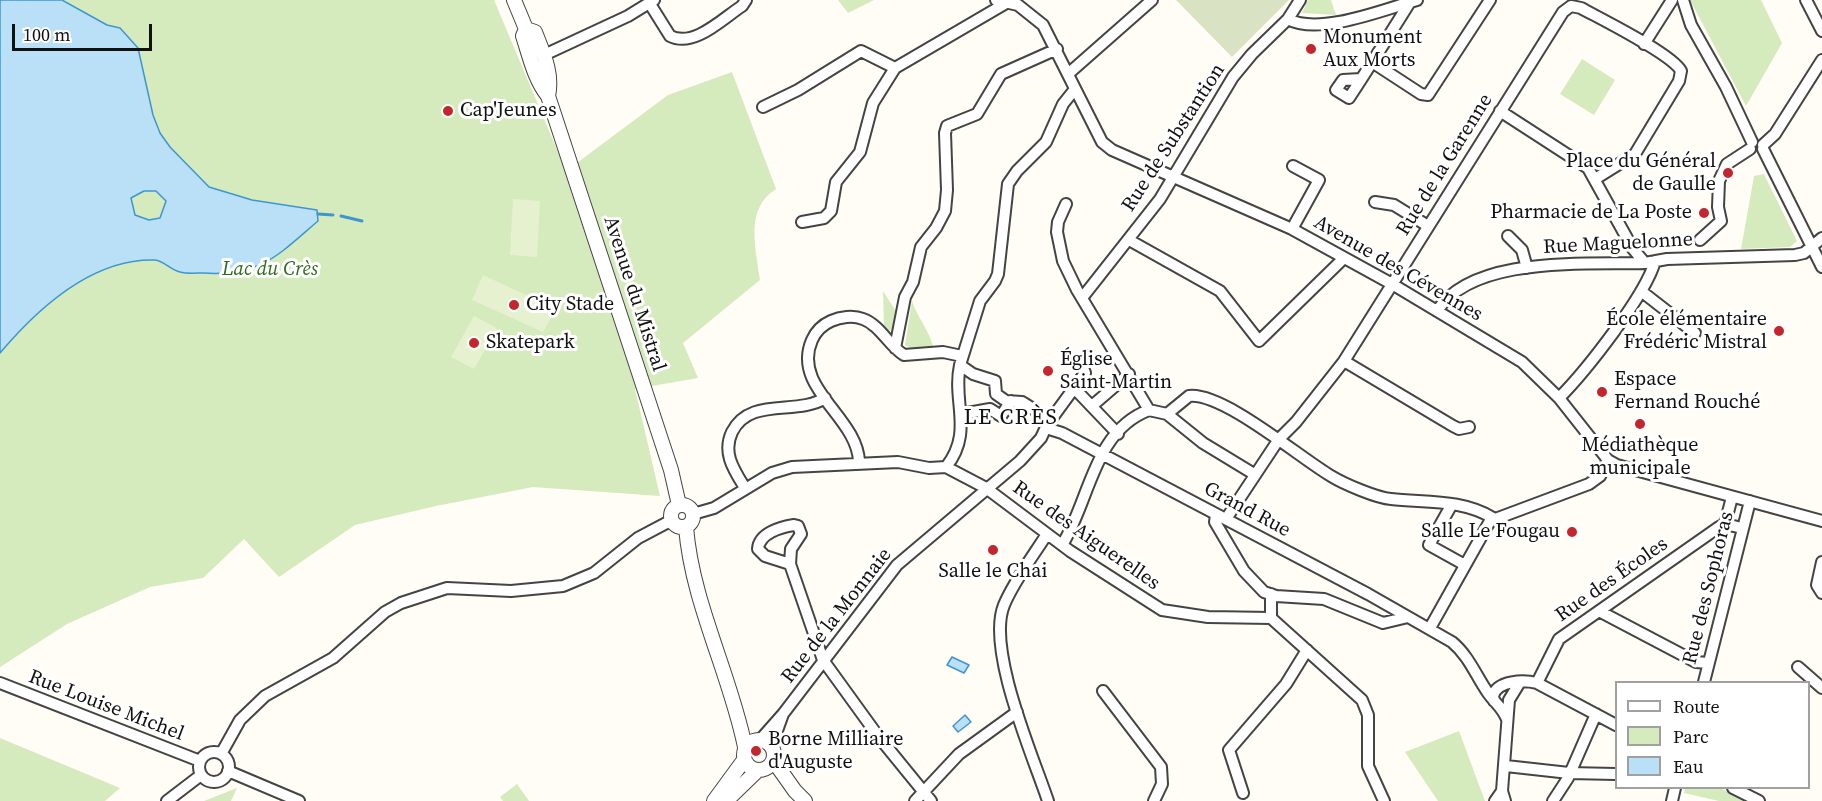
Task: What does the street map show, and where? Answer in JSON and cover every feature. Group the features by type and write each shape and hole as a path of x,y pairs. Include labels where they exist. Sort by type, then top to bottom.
{"street":[{"name":"Avenue du Mistral","path":"514,0 526,29 523,36 532,65 540,85 548,96 671,470 679,505"},
{"path":"544,55 652,2 670,36 684,40 693,38 746,0"},
{"path":"1068,74 1152,0"},
{"name":"Rue de Substantion","path":"1082,298 1160,199 1233,77 1252,54 1288,19 1300,0"},
{"path":"1372,62 1422,94 1428,95 1490,0"},
{"path":"1644,44 1672,0"},
{"path":"1683,0 1691,25 1822,267"},
{"path":"1806,0 1822,31"},
{"path":"802,222 824,218 830,214 836,182 860,152 873,104 895,68 1002,1"},
{"name":"Avenue des Cévennes","path":"1002,1 1018,5 1036,17 1057,49 1075,90 1105,145 1292,229 1392,284 1522,363 1559,398 1608,460"},
{"path":"1288,19 1305,25 1350,20 1385,5 1414,1"},
{"path":"1361,80 1414,1"},
{"name":"Rue de la Garenne","path":"1221,516 1279,439 1304,413 1344,361 1563,12 1571,6 1581,8 1675,63 1681,75 1635,154 1596,179"},
{"name":"Avenue du Mistral","path":"526,29 535,32 544,55 551,81 548,96"},
{"path":"895,348 905,297 913,282 921,248 945,211 947,190 945,132 947,126 977,114 1001,74 1057,49"},
{"path":"763,107 798,90 861,51 895,68"},
{"path":"1700,240 1715,229 1721,221 1717,191 1727,164 1775,134 1822,60"},
{"path":"693,514 714,508 772,473 792,466 898,462 929,468 946,467 960,444 962,414 958,375 961,360 980,301 995,281 998,273 1008,184 1017,171 1046,142 1063,104 1075,90"},
{"path":"1500,111 1587,166 1633,249 1650,262 1641,291 1559,398"},
{"path":"1292,229 1319,180 1293,166"},
{"path":"1375,202 1394,205 1428,226"},
{"path":"1066,204 1058,222 1057,241 1065,267 1129,375 1158,412 1254,474"},
{"path":"1508,236 1522,250 1527,268"},
{"path":"1812,247 1822,238"},
{"path":"1129,240 1220,291 1259,341 1344,258"},
{"name":"Rue Maguelonne","path":"1437,311 1458,288 1484,277 1527,268 1795,255 1812,247"},
{"path":"1641,291 1695,333"},
{"path":"859,462 855,444 812,378 806,364 808,349 814,335 824,325 848,317 865,319 904,355 943,352 961,360 973,374 996,381 996,394 1011,401 1002,416 990,409 962,414"},
{"path":"1344,361 1453,426 1459,429 1469,427"},
{"path":"1082,365 1085,373 1075,389 1093,405 1118,434"},
{"path":"1093,405 1129,375"},
{"name":"Rue de la Monnaie","path":"764,754 779,716 783,714 897,565 1020,461 1041,438 1075,389"},
{"path":"1062,545 1100,454 1132,419 1158,412 1194,395 1243,416 1332,477 1388,499 1440,500 1493,518 1589,484 1600,476 1608,460 1617,465 1822,521"},
{"path":"745,488 728,454 728,443 737,425 754,412 809,405 825,398"},
{"name":"Grand Rue","path":"1011,401 1022,402 1062,433 1430,628 1460,649 1484,685 1504,700"},
{"name":"Rue des Aiguerelles","path":"946,467 986,488 1062,545 1162,610 1208,617 1271,618"},
{"path":"1732,497 1725,524 1742,528"},
{"name":"Rue des Sophoras","path":"1704,681 1750,501"},
{"path":"1452,504 1429,545 1465,565"},
{"path":"679,505 687,506 693,514 691,523 686,527 676,526 672,520 672,512 679,505"},
{"path":"1221,516 1215,522 1244,571 1264,592 1324,599 1383,623 1408,616"},
{"path":"1430,628 1493,518"},
{"path":"221,754 240,720 265,696 333,658 375,621 401,603 447,588 511,591 563,586 594,573 638,538 672,520"},
{"name":"Rue des Écoles","path":"1537,682 1559,639 1725,524"},
{"path":"686,527 697,584 736,703 745,753 750,767 764,754"},
{"path":"1047,534 1004,605 1001,619 1006,680 1048,801"},
{"path":"1822,562 1817,585 1822,593"},
{"path":"790,564 823,660 919,796 931,801"},
{"path":"1271,594 1271,618 1362,700 1368,715 1368,766 1384,801"},
{"path":"1599,611 1689,659 1708,663"},
{"path":"1243,793 1229,750 1286,684 1307,650"},
{"path":"1798,667 1822,688"},
{"path":"1498,688 1516,681 1537,682 1615,723"},
{"path":"1504,700 1520,682"},
{"name":"Rue Louise Michel","path":"0,683 200,761"},
{"path":"1484,685 1507,689 1504,700 1510,715 1507,719 1504,796 1495,801"},
{"path":"1103,692 1161,767 1162,784 1154,801"},
{"path":"736,703 764,754 789,791 800,796"},
{"path":"919,796 959,754 1017,711"},
{"path":"1553,801 1569,773 1596,714"},
{"path":"745,753 764,754"},
{"path":"714,801 745,753"},
{"path":"206,754 221,754 227,761 228,771 222,779 213,782 201,775 200,761 206,754"},
{"path":"726,801 764,754"},
{"path":"1506,766 1569,773 1615,774"},
{"path":"228,771 300,801"},
{"path":"167,801 201,775"},
{"path":"1735,789 1759,801"}],"green space":[{"name":"Lac du Crès","path":"0,0 494,0 566,171 668,95 732,72 776,189 759,207 756,218 754,230 760,280 683,343 698,378 635,389 660,496 533,487 436,506 355,525 279,577 244,539 203,578 150,587 67,624 0,667"},
{"path":"838,0 874,0 848,13"},
{"path":"1176,0 1289,0 1232,57"},
{"path":"1308,0 1331,0 1336,15 1302,13"},
{"path":"1690,0 1761,0 1782,43 1746,106"},
{"path":"1582,59 1615,80 1594,115 1560,94"},
{"path":"1764,174 1797,241 1790,247 1741,249 1754,176"},
{"path":"513,199 540,201 537,257 510,255"},
{"name":"City Stade","path":"483,275 556,309 543,332 472,300"},
{"path":"883,291 897,313 893,329 889,331 884,328"},
{"path":"912,301 933,346 913,350 905,345"},
{"name":"Skatepark","path":"474,316 497,328 474,369 451,357"},
{"path":"1459,731 1485,801 1438,801 1405,752"},
{"path":"0,738 120,788 105,801 0,801"},
{"path":"517,784 529,801 503,801 500,797"},
{"path":"237,788 231,801 204,801"},
{"path":"1685,789 1722,789 1747,801 1719,801 1684,793"}],"water":[{"name":"Lac du Crès","path":"0,0 62,0 107,25 120,28 138,48 153,115 160,133 170,147 209,187 252,200 317,210 318,221 279,254 254,268 223,273 183,273 155,260 110,267 88,277 49,303 0,353","holes":["144,191 156,191 166,201 160,218 149,220 135,215 131,198"]},
{"path":"952,657 969,665 964,673 947,665"},
{"path":"965,715 971,722 958,732 953,726"}],"waterway":[{"path":"318,214 333,215"},
{"path":"341,216 362,221"}],"place":[{"name":"Monument Aux Morts","path":"1311,49"},
{"name":"Cap'Jeunes","path":"448,111"},
{"name":"Place du Général de Gaulle","path":"1728,173"},
{"name":"Pharmacie de La Poste","path":"1704,213"},
{"name":"City Stade","path":"514,305"},
{"name":"École élémentaire Frédéric Mistral","path":"1779,331"},
{"name":"Skatepark","path":"474,343"},
{"name":"Église Saint-Martin","path":"1048,371"},
{"name":"Espace Fernand Rouché","path":"1602,392"},
{"name":"Médiathèque municipale","path":"1640,424"},
{"name":"Salle Le Fougau","path":"1572,532"},
{"name":"Salle le Chai","path":"993,550"},
{"name":"Borne Milliaire d'Auguste","path":"756,751"}],"district":[{"name":"LE CRÈS","path":"1011,418"}]}
